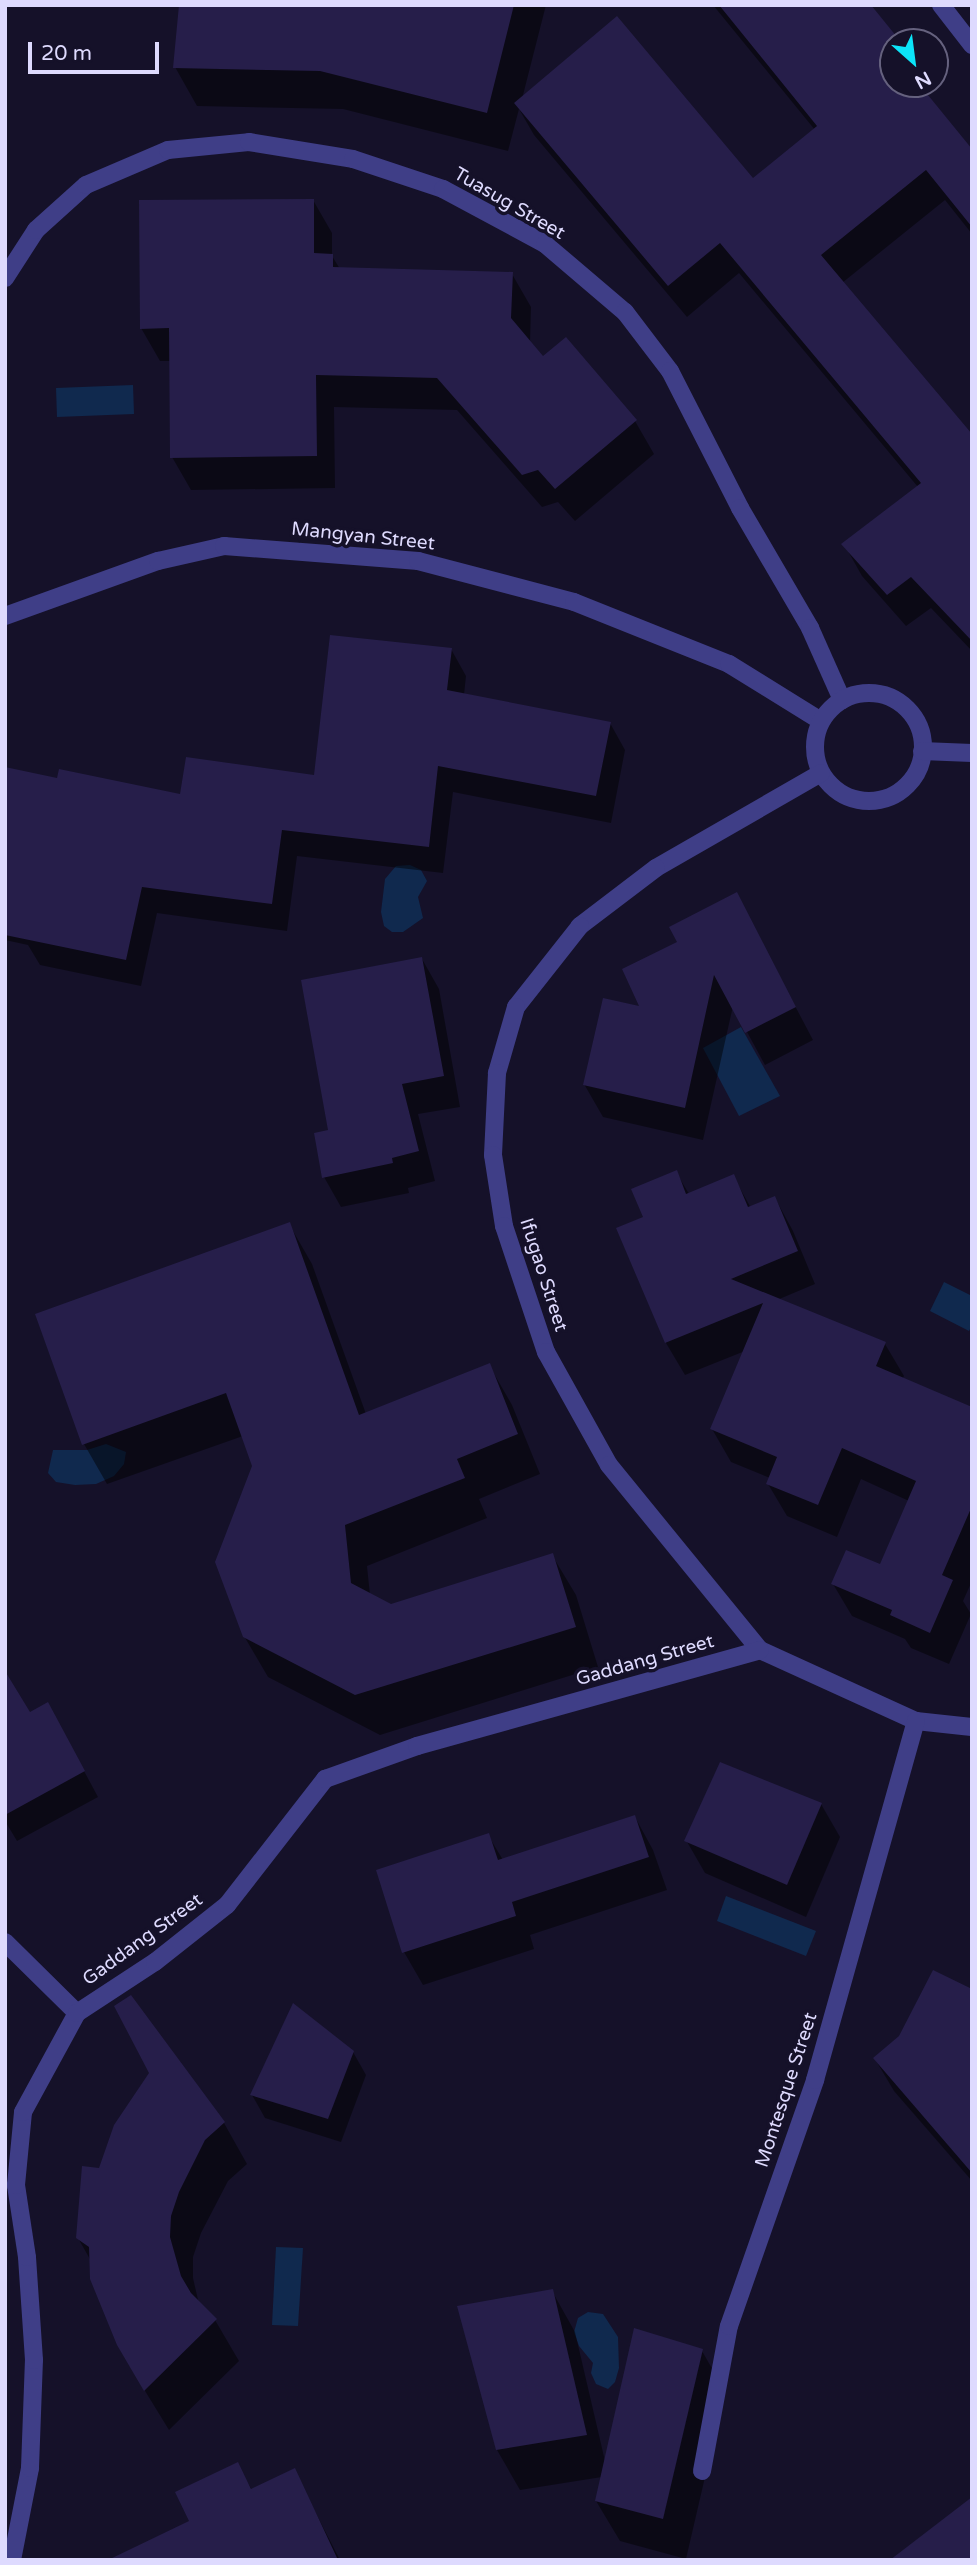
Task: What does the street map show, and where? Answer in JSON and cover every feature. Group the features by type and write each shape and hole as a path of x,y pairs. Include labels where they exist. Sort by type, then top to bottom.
{"street":[{"path":"941,5 972,45"},
{"name":"Tuasug Street","path":"5,278 36,230 86,185 168,150 249,142 353,159 443,189 545,244 625,312 670,371 740,508 810,628 842,700"},
{"name":"Mangyan Street","path":"5,616 158,561 224,546 418,561 574,602 729,664 821,721"},
{"path":"874,693 904,706 915,719 922,734 919,768 909,783 896,794 880,800 863,801 832,788 821,774 815,757 815,738 821,721 842,700 874,693"},
{"path":"922,751 972,753"},
{"name":"Ifugao Street","path":"821,774 656,868 580,926 516,1007 498,1073 493,1155 504,1226 547,1352 609,1465 760,1650 916,1721 972,1727"},
{"name":"Gaddang Street","path":"12,2560 30,2468 34,2360 27,2257 16,2185 23,2112 77,2013 155,1962 227,1905 325,1779 417,1746 760,1650"},
{"name":"Montesque Street","path":"702,2471 729,2326 815,2080 916,1721"},
{"path":"5,1942 77,2013"}],"water":[{"path":"133,385 134,414 57,417 56,388"},
{"path":"410,865 421,870 427,881 418,897 423,918 403,932 392,932 384,926 381,912 385,879 396,866"},
{"path":"741,1027 780,1096 739,1116 703,1048"},
{"path":"944,1282 972,1296 972,1325 969,1331 930,1311"},
{"path":"106,1444 126,1452 124,1464 114,1476 96,1484 75,1485 56,1482 48,1473 53,1450 87,1450"},
{"path":"726,1896 816,1931 806,1956 717,1921"},
{"path":"276,2247 303,2248 298,2326 272,2325"},
{"path":"588,2312 603,2314 618,2337 619,2368 615,2382 608,2389 596,2384 591,2373 593,2363 579,2346 574,2332 578,2318"}],"building":[{"path":"179,5 514,5 487,113 320,71 173,68"},
{"path":"719,5 871,5 890,28 879,28 879,98 930,98 972,149 972,227 926,170 821,255 972,434 972,641 911,577 887,595 841,544 921,483 720,243 668,286 514,103 617,16 753,178 817,126"},
{"path":"314,199 314,253 333,254 333,267 513,272 511,318 543,356 566,337 637,420 555,489 538,470 522,475 437,378 316,375 317,456 170,458 169,328 140,329 139,200"},
{"path":"330,635 452,648 447,690 611,722 596,796 438,766 429,847 282,830 272,904 142,887 126,960 5,935 5,767 57,778 59,769 180,794 186,757 314,775"},
{"path":"737,892 796,1007 745,1033 714,975 685,1108 583,1085 603,998 639,1006 622,969 677,942 669,927"},
{"path":"422,957 444,1076 402,1084 419,1151 392,1158 393,1163 322,1178 314,1133 328,1130 301,980"},
{"path":"677,1170 686,1194 734,1174 748,1207 775,1196 798,1251 731,1279 886,1342 876,1366 972,1407 972,1506 942,1575 953,1580 930,1633 890,1615 892,1610 831,1584 846,1550 880,1564 916,1481 842,1448 818,1505 766,1484 777,1457 710,1429 763,1303 665,1343 616,1228 643,1217 631,1189"},
{"path":"290,1222 359,1415 490,1363 518,1434 457,1459 465,1478 345,1525 351,1583 391,1604 553,1553 576,1627 355,1695 243,1637 215,1562 252,1466 226,1393 82,1445 35,1314"},
{"path":"5,1671 30,1712 48,1702 85,1771 5,1815"},
{"path":"720,1762 822,1803 787,1885 684,1841"},
{"path":"635,1815 649,1857 512,1902 516,1916 402,1953 376,1870 489,1833 498,1860"},
{"path":"933,1970 972,1989 972,2173 873,2058 899,2036"},
{"path":"131,1995 225,2122 205,2140 179,2192 171,2216 170,2237 181,2276 191,2293 217,2319 144,2391 117,2345 90,2279 89,2247 76,2238 82,2166 99,2168 114,2125 149,2073 114,2006"},
{"path":"293,2003 354,2051 328,2119 250,2095"},
{"path":"553,2289 587,2435 496,2450 457,2306"},
{"path":"634,2328 703,2349 663,2519 595,2501"},
{"path":"238,2462 251,2489 295,2468 338,2560 108,2560 189,2521 175,2492"},
{"path":"972,2497 972,2560 890,2560"}]}
